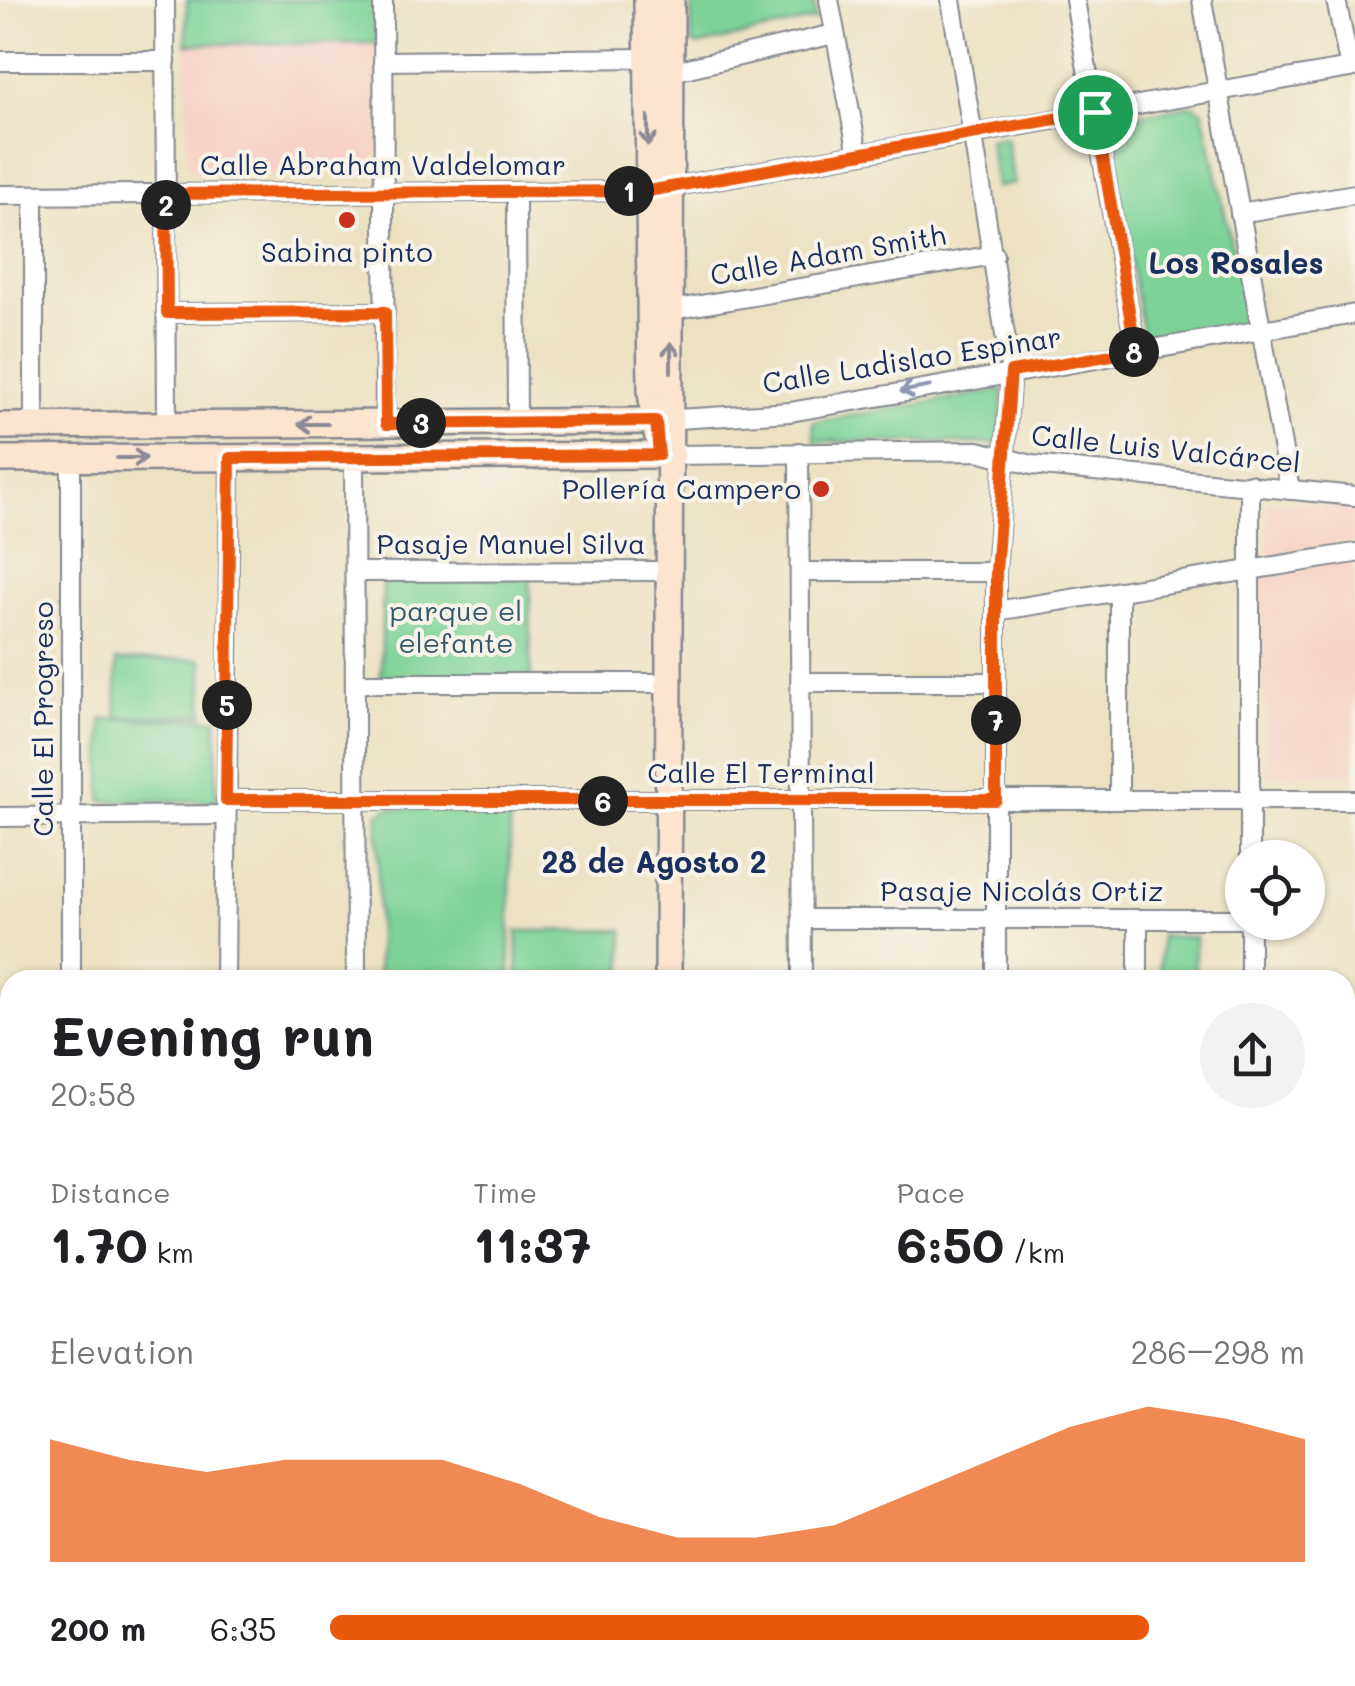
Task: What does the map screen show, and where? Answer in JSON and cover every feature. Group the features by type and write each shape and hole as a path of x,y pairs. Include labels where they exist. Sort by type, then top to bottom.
{"street":[{"path":"165,0 168,425"},
{"path":"383,0 386,424"},
{"path":"648,0 648,58 671,310 664,419 668,482 668,970"},
{"path":"664,419 651,392 660,189 671,72 670,0"},
{"path":"829,0 858,154"},
{"path":"951,0 1011,372 996,572 996,970"},
{"path":"1075,0 1136,351"},
{"path":"1202,0 1290,490"},
{"path":"1336,0 1352,67"},
{"path":"671,72 834,34"},
{"path":"384,61 648,58"},
{"path":"0,61 166,61"},
{"name":"Calle Abraham Valdelomar","path":"0,195 660,189 1352,67"},
{"path":"516,192 517,422"},
{"path":"1240,213 1355,194"},
{"path":"34,195 34,426"},
{"name":"Calle Adam Smith","path":"671,310 994,255"},
{"path":"167,313 385,312"},
{"name":"Calle Ladislao Espinar","path":"664,419 790,412 1355,314"},
{"path":"0,426 664,419"},
{"name":"Calle Luis Valcárcel","path":"666,455 978,451 1032,466 1355,496"},
{"path":"800,452 802,970"},
{"path":"0,459 666,455"},
{"path":"354,457 356,970"},
{"path":"225,970 230,458"},
{"name":"Calle El Progreso","path":"71,459 71,970"},
{"path":"1250,484 1250,840"},
{"path":"996,611 1355,553"},
{"name":"Pasaje Manuel Silva","path":"354,572 668,572"},
{"path":"802,572 996,572"},
{"path":"1119,591 1119,800"},
{"path":"355,683 668,682"},
{"path":"802,682 996,682"},
{"name":"Calle El Terminal","path":"0,817 71,817 356,801 1355,800"},
{"name":"Pasaje Nicolás Ortiz","path":"802,919 1225,918"},
{"path":"1138,919 1138,970"},
{"path":"1250,940 1250,970"}],"shaded area":[{"path":"376,43 378,151 356,173 195,174 188,165 186,44"},
{"path":"1266,501 1355,507 1355,542 1268,557"},
{"path":"1355,560 1355,774 1267,776 1261,575"}],"green space":[{"path":"187,0 377,0 376,43 186,44"},
{"path":"691,0 813,0 816,19 697,46 692,42"},
{"path":"1193,105 1203,111 1249,325 1144,341 1108,127 1116,119"},
{"path":"1006,137 1014,184 996,187 989,140"},
{"path":"1003,390 1000,444 815,441 813,422"},
{"name":"parque el elefante","path":"383,575 530,578 531,677 381,677"},
{"path":"202,659 204,715 117,718 116,661"},
{"path":"102,719 217,719 217,801 102,801"},
{"path":"387,808 510,808 510,970 378,970 378,815"},
{"path":"624,930 623,970 518,970 517,931"},
{"path":"1160,936 1195,937 1195,970 1160,970"}],"place":[{"name":"Sabina pinto","path":"347,220"},
{"name":"Pollería Campero","path":"821,489"}],"district":[{"name":"Los Rosales","path":"1236,264"},
{"name":"28 de Agosto 2","path":"654,863"}],"route":[{"path":"1095,112 1136,351 1011,372 996,572 996,800 226,800 230,458 659,455 656,421 386,424 385,312 167,313 166,194 648,191 1095,112"}]}
